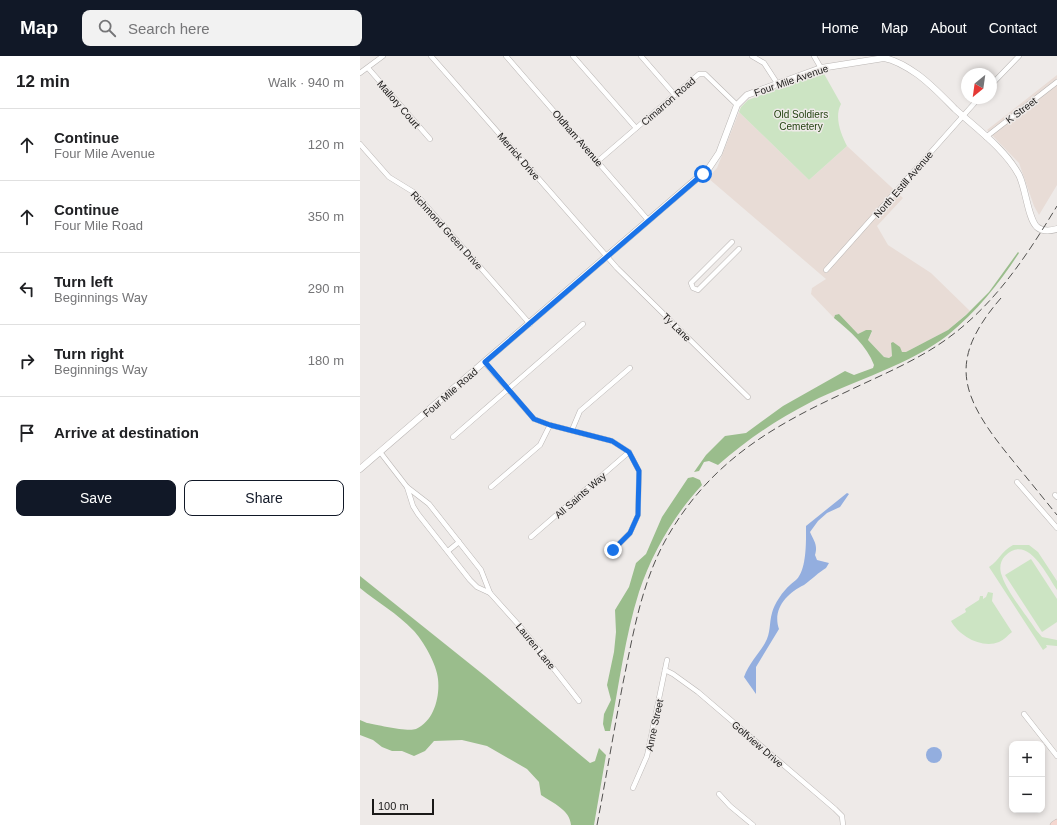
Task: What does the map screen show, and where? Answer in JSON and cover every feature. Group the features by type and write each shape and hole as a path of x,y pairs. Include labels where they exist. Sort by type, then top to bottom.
{"street":[{"path":"360,73 383,56"},
{"name":"Merrick Drive","path":"431,56 607,257"},
{"name":"Oldham Avenue","path":"506,56 648,220"},
{"path":"573,56 636,128"},
{"path":"641,56 674,94"},
{"path":"752,56 764,63 777,83"},
{"path":"814,56 821,68"},
{"name":"Four Mile Avenue","path":"648,220 714,162 737,105 747,95 821,68 886,57 916,74 986,137 1007,159 1018,174 1026,190 1032,218 1036,226 1047,231 1057,229"},
{"path":"997,78 1016,57"},
{"name":"Mallory Court","path":"368,68 430,139"},
{"name":"Cimarron Road","path":"598,161 696,75 702,73 737,105"},
{"name":"K Street","path":"986,137 1057,82"},
{"name":"North Estill Avenue","path":"826,270 974,104"},
{"name":"Richmond Green Drive","path":"360,144 362,150 389,177 412,190 419,197 530,324"},
{"name":"Four Mile Road","path":"360,469 530,324 648,220"},
{"path":"732,242 691,283 693,288 698,290 739,249"},
{"name":"Ty Lane","path":"607,257 748,397"},
{"path":"453,437 583,324"},
{"path":"485,362 534,419 550,425 612,441 629,452 639,471 638,515 630,533 613,550"},
{"path":"572,430 580,412 630,368"},
{"path":"491,487 540,445 550,425"},
{"name":"Lauren Lane","path":"380,452 407,487 430,504 481,570 490,593 525,632 579,701"},
{"name":"All Saints Way","path":"531,537 629,452"},
{"path":"1017,482 1057,528"},
{"name":"Lauren Lane","path":"407,487 413,506 418,514 470,580 477,587 490,593"},
{"path":"448,551 459,542"},
{"name":"Anne Street","path":"633,788 647,756 667,660"},
{"name":"Golfview Drive","path":"665,670 698,692 842,816 843,825"},
{"path":"1024,714 1057,756"},
{"path":"719,794 730,806 753,825"}],"shaded area":[{"path":"1057,75 1057,185 1039,215 1034,206 1019,163 987,130"},
{"path":"739,112 809,180 847,146 903,198 877,226 888,245 931,273 970,311 948,330 906,352 902,352 891,343 892,356 889,358 884,357 868,340 872,332 866,330 858,334 839,314 835,315 834,318 811,294 812,288 826,279 708,178 717,168"}],"green space":[{"name":"Old Soldiers Cemetery","path":"823,72 841,104 838,120 847,146 809,180 739,112 741,107 748,100"},
{"path":"1018,252 1019,253 1004,276 987,297 959,326 948,335 917,355 811,402 763,430 718,465 709,461 704,462 699,471 694,472 706,455 725,436 746,433 783,406 845,371 854,375 873,368 874,365 867,351 852,334 834,318 835,315 839,314 858,334 866,330 871,330 872,331 868,340 884,357 889,358 892,356 891,343 893,342 900,347 902,352 906,352 948,330 966,315 989,292"},
{"path":"693,477 700,480 702,485 673,522 657,549 644,577 634,609 626,643 610,731 605,731 603,724 604,714 611,700 607,685 614,652 616,632 615,610 629,587 636,563 646,554 662,517 688,478"},
{"path":"1013,545 1029,545 1038,552 1057,581 1057,590 1036,559 1029,553 1021,550 1013,550 1003,558 1001,563 1001,573 1013,596 1042,637 1057,640 1057,646 1046,645 1047,647 1043,650 989,567 996,562 1005,550"},
{"path":"1031,559 1057,599 1057,622 1042,632 1005,575"},
{"path":"360,576 485,676 590,763 595,761 599,748 606,755 594,825 571,825 568,815 564,811 541,795 539,782 527,769 487,746 462,740 434,741 425,751 414,756 402,751 392,751 382,747 373,740 360,735 360,720 367,723 406,730 416,729 422,725 431,714 437,701 438,679 429,653 421,640 401,619 360,588"},
{"path":"988,592 993,593 992,601 1012,632 1001,641 992,644 985,644 972,640 959,632 951,621 966,612 965,609 979,600 980,596 983,596 983,599 986,597"}],"water":[{"path":"847,493 849,494 840,507 827,513 818,521 810,532 816,546 815,555 817,560 829,563 826,568 804,585 792,592 782,602 779,608 777,622 779,629 756,667 756,694 744,677 748,667 767,639 773,609 785,591 797,579 803,568 806,526"},
{"path":"934,747 940,749 942,755 940,761 934,763 928,761 926,755 928,749"}],"railway":[{"path":"597,825 630,647 639,610 657,558 665,541 682,514 700,490 742,451 791,420 921,356 933,349 962,327 1008,280 1057,206"},
{"path":"1001,298 984,319 973,339 967,357 966,375 970,393 989,430 1057,515"}],"route":[{"path":"613,550 630,533 638,515 639,471 629,452 619,444 612,441 550,425 534,419 485,362 703,174"}]}
